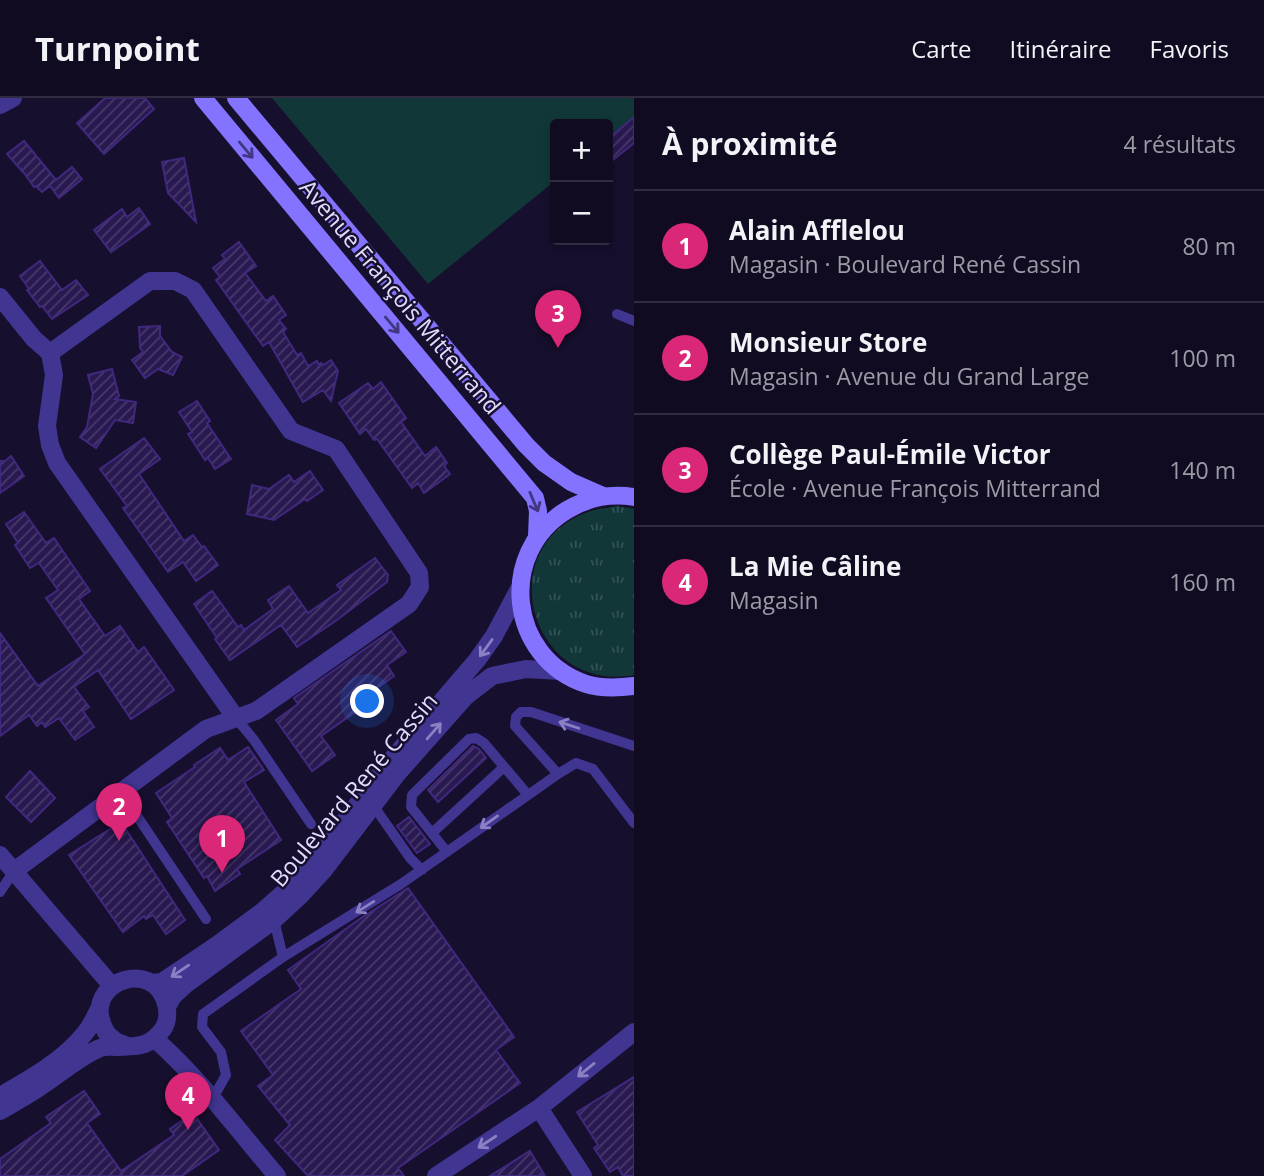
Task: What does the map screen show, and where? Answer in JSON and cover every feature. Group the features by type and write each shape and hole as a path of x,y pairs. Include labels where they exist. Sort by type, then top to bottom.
{"main road":[{"name":"Avenue François Mitterrand","path":"202,98 535,498 538,511 537,536"},
{"name":"Avenue François Mitterrand","path":"236,98 526,445 544,463 571,482 603,496"},
{"path":"634,497 603,496 578,503 555,517 537,536 524,561 520,589 522,613 530,635 544,655 561,671 586,684 613,688 634,686"}],"street":[{"path":"0,105 13,98"},
{"path":"14,871 205,729 256,711 398,612 409,604 419,587 419,573 335,449 291,430 193,290 175,281 150,281 50,353"},
{"path":"0,297 34,339 50,353 54,375 47,426 57,463 235,717"},
{"name":"Boulevard René Cassin","path":"151,983 162,982 218,945 263,911 313,863 387,765 477,660 494,636 520,589"},
{"name":"Boulevard René Cassin","path":"167,1007 173,996 185,985 274,920 300,896 323,871 397,774 466,696 492,676 526,669 561,671"},
{"path":"0,855 112,986"},
{"path":"0,1096 72,1048 87,1031 103,996 112,986 124,979 138,978 151,983 162,993 167,1007 166,1024 155,1039 142,1046 103,1047 81,1058 37,1090 0,1111"},
{"path":"99,1009 102,1026 112,1039 127,1046"},
{"path":"436,1176 539,1108 634,1032"},
{"path":"155,1039 213,1098 277,1176"},
{"path":"539,1108 583,1176"}],"lane":[{"path":"617,314 634,321"},
{"path":"558,774 515,726 516,717 521,712 531,712 634,746"},
{"path":"235,717 254,740 311,824"},
{"path":"447,852 411,807 412,795 469,739 476,738 484,743 528,796"},
{"path":"213,1098 226,1075 222,1052 202,1027 203,1014 283,957 422,870 558,774 576,763 593,769 634,823"},
{"path":"432,833 504,767"},
{"path":"121,792 206,919"},
{"path":"373,805 410,858 422,870"},
{"path":"0,892 14,871"},
{"path":"274,920 283,957"}],"green space":[{"path":"272,98 634,98 634,117 613,135 613,119 550,119 550,185 428,284"},
{"path":"617,506 634,509 634,675 598,675 569,662 547,640 535,612 532,582 540,553 559,528 591,511"}],"building":[{"path":"105,98 145,98 154,109 104,154 77,123"},
{"path":"634,117 634,143 613,160 613,135"},
{"path":"24,141 56,180 72,167 82,179 59,198 50,186 42,192 34,187 7,154"},
{"path":"184,158 196,222 168,193 162,162"},
{"path":"139,208 150,224 111,252 94,230 122,209 127,217"},
{"path":"239,242 256,266 245,273 266,301 273,296 286,315 279,320 286,329 283,332 297,355 301,353 308,366 317,361 319,365 323,365 331,360 338,371 331,401 323,390 303,402 269,342 263,346 216,280 220,277 213,268 225,259 222,255"},
{"path":"40,261 62,290 76,280 88,295 52,319 27,290 29,289 20,276"},
{"path":"160,326 160,336 172,352 182,357 173,375 158,369 145,378 132,360 143,352 140,348 139,327"},
{"path":"112,369 119,396 115,399 136,402 133,423 115,420 96,448 80,437 87,427 93,394 88,375"},
{"path":"381,382 406,418 401,422 425,456 436,447 447,463 444,466 450,474 424,493 418,483 412,488 377,439 374,440 366,429 360,434 339,403 368,383 373,389"},
{"path":"197,401 210,421 207,423 231,459 215,469 208,458 205,460 188,434 192,432 179,412"},
{"path":"144,438 160,459 139,474 184,541 193,535 218,565 196,581 183,562 168,572 123,508 127,506 100,469"},
{"path":"11,456 24,476 0,493 0,461"},
{"path":"310,471 323,490 307,501 305,499 274,520 247,514 252,485 269,489 289,475 294,482"},
{"path":"24,512 46,543 54,538 90,591 79,599 105,636 120,626 138,652 144,647 174,690 131,719 98,670 74,687 89,707 83,711 94,727 75,740 59,718 45,727 42,722 37,726 29,715 0,736 0,633 38,686 85,654 46,598 58,590 39,563 30,568 15,545 18,543 6,524"},
{"path":"375,558 388,575 387,582 297,647 281,625 230,660 194,604 212,591 238,627 241,625 244,630 273,609 268,600 289,586 308,613 341,590 337,585"},
{"path":"391,631 406,652 387,665 394,676 360,700 364,706 321,736 335,755 312,771 276,720 298,704 294,698"},
{"path":"473,746 486,758 438,802 428,790"},
{"path":"248,747 264,770 244,782 281,840 237,869 240,874 215,891 167,822 172,818 156,793 220,748 228,760"},
{"path":"30,771 55,798 31,822 6,797"},
{"path":"409,817 430,844 417,853 397,826"},
{"path":"121,822 185,920 166,934 153,915 146,919 144,916 123,932 69,855"},
{"path":"408,888 514,1037 496,1050 520,1083 398,1168 404,1176 308,1176 275,1140 290,1125 258,1086 273,1075 241,1031 301,989 288,970"},
{"path":"634,1077 634,1176 623,1176 618,1167 610,1172 594,1148 598,1145 577,1112"},
{"path":"84,1091 100,1114 87,1123 121,1171 174,1135 170,1129 193,1113 219,1150 182,1176 0,1176 0,1159 51,1123 46,1117"},
{"path":"530,1151 545,1176 490,1176"}],"place":[{"name":"Collège Paul-Émile Victor","path":"558,348"},
{"name":"Monsieur Store","path":"119,841"},
{"name":"Alain Afflelou","path":"222,873"},
{"name":"La Mie Câline","path":"188,1130"}]}
